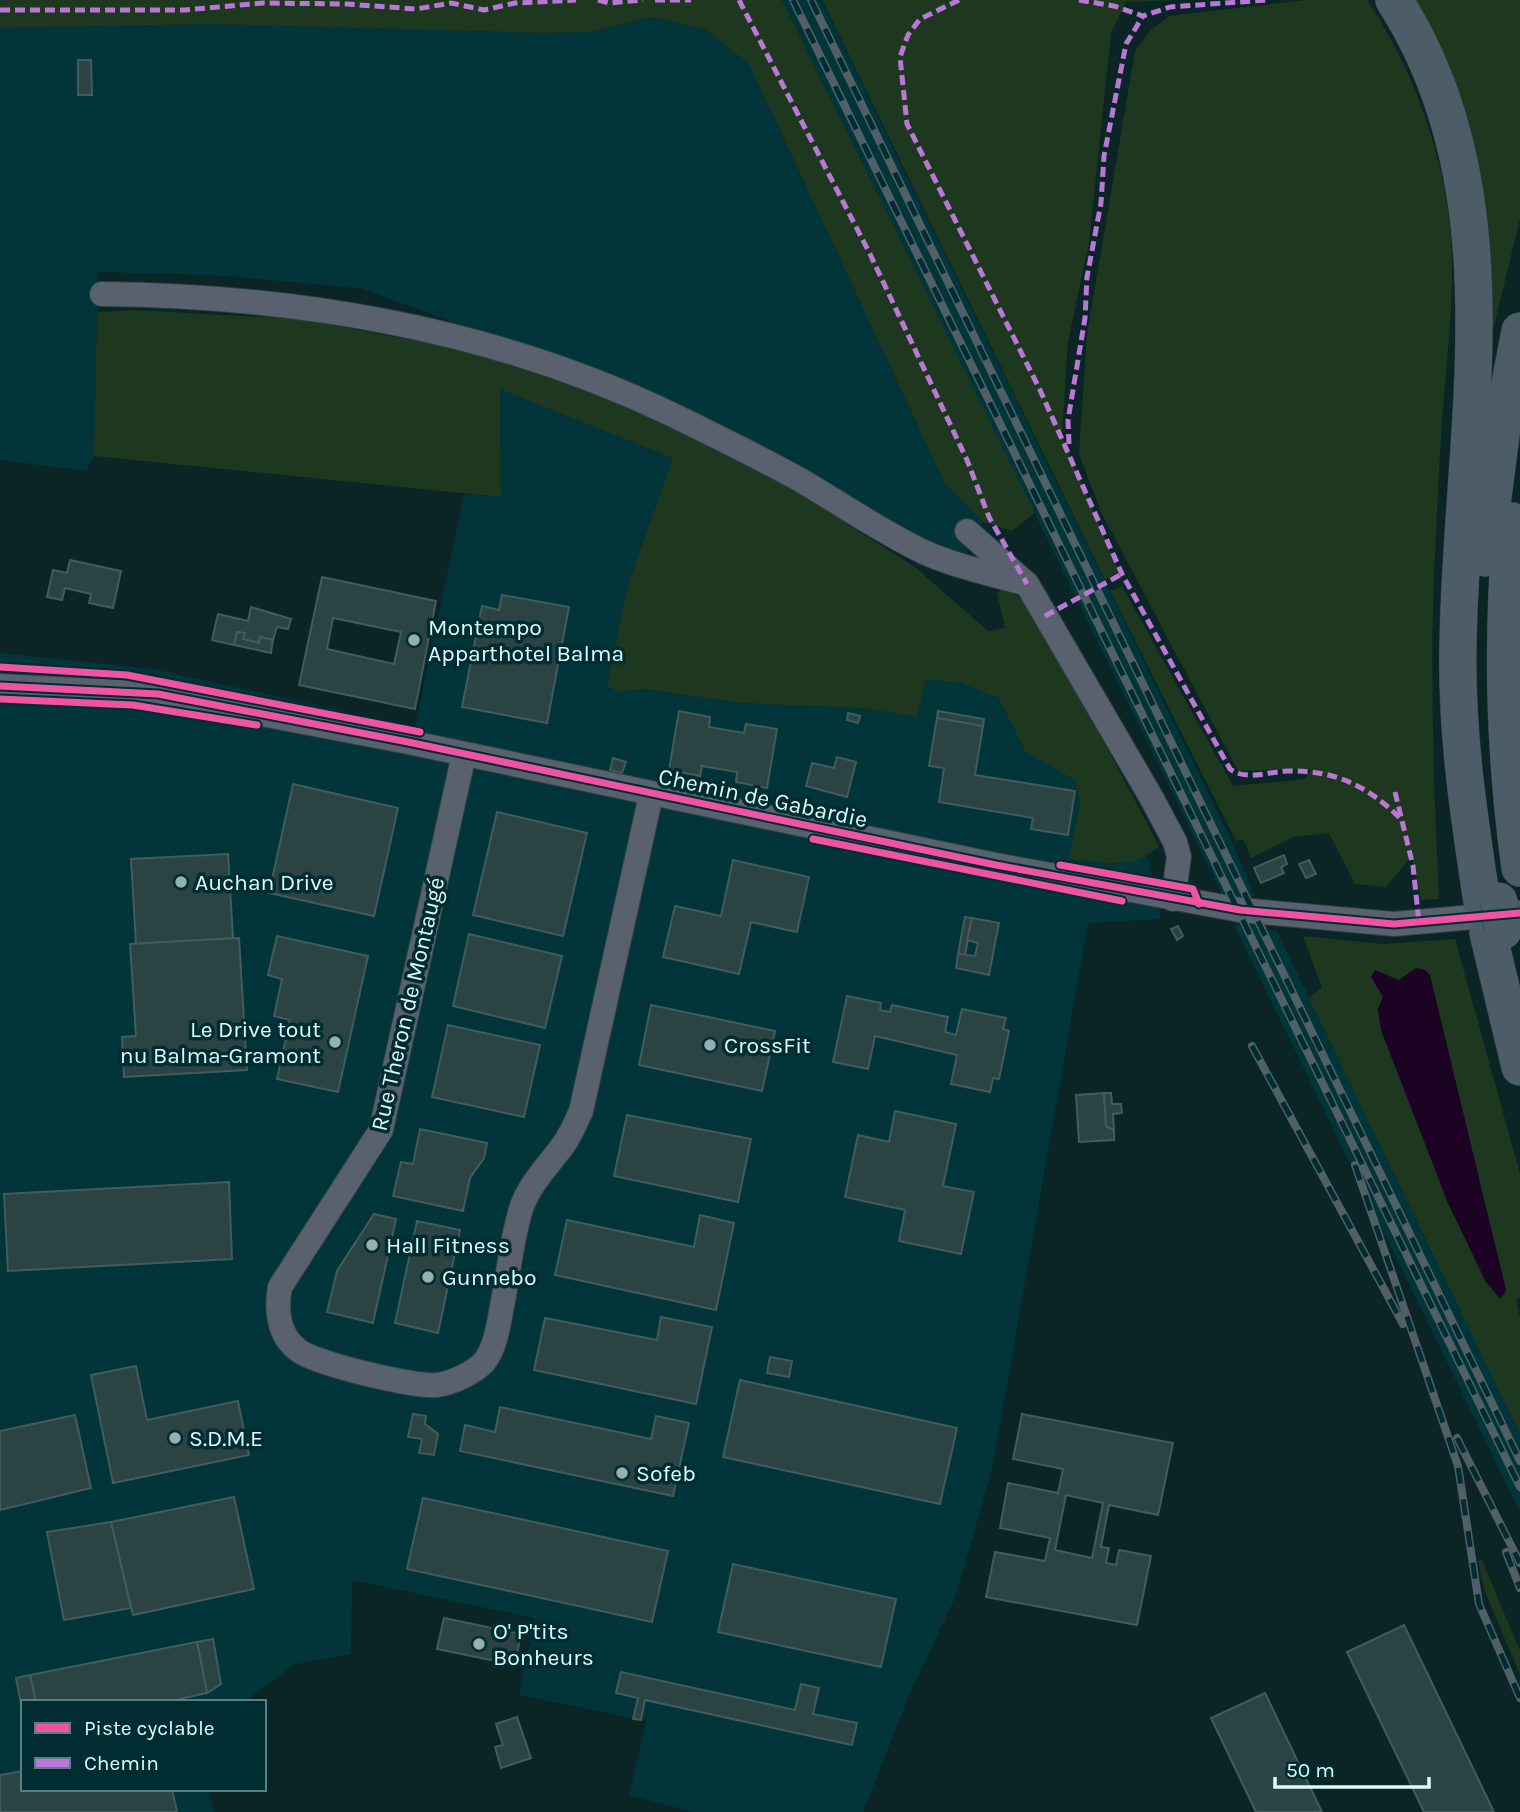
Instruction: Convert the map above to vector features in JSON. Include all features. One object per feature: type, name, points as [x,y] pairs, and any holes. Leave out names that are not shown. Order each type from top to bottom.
[{"type":"highway","points":[[1398,7],[1448,120],[1465,189],[1472,238],[1474,357],[1458,649],[1461,746],[1520,1003]]},
{"type":"highway","points":[[1520,331],[1488,519],[1478,699],[1486,815],[1520,1067]]},
{"type":"highway","points":[[1520,458],[1507,573],[1503,642],[1504,717],[1520,868]]},
{"type":"street","points":[[102,294],[186,295],[328,311],[464,337],[520,354],[595,380],[676,416],[799,480],[926,553],[1027,584]]},
{"type":"street","points":[[967,531],[1027,584],[1175,842],[1179,857],[1173,898]]},
{"type":"street","name":"Chemin de Gabardie","points":[[0,686],[158,694],[464,754],[651,795],[1240,910],[1369,924],[1498,916]]},
{"type":"street","name":"Rue Theron de Montaugé","points":[[464,754],[382,1130],[280,1287],[276,1307],[284,1333],[296,1349],[312,1359],[375,1374],[435,1385],[467,1374],[484,1361],[490,1350],[495,1339],[522,1207],[535,1181],[565,1143],[581,1111],[651,795]]},
{"type":"shaded area","points":[[782,0],[821,0],[1232,842],[1255,896],[1251,896],[1268,929],[1277,931],[1520,1434],[1520,1512],[1234,925],[1242,925],[1228,895],[1222,894]]},
{"type":"shaded area","points":[[652,17],[706,30],[749,64],[945,484],[983,522],[977,540],[966,553],[953,558],[595,374],[360,288],[213,275],[98,272],[94,456],[86,471],[0,460],[0,28],[211,24],[543,33],[591,32]]},
{"type":"shaded area","points":[[500,388],[673,458],[628,584],[618,692],[642,689],[741,703],[861,708],[916,717],[938,629],[1047,735],[1148,858],[1161,919],[1088,923],[992,1470],[955,1598],[910,1693],[863,1812],[692,1812],[629,1795],[646,1721],[519,1695],[534,1618],[352,1580],[351,1654],[293,1665],[247,1700],[21,1700],[21,1791],[209,1791],[214,1812],[0,1812],[0,653],[153,669],[415,727],[464,494],[501,497]]},
{"type":"shaded area","points":[[1416,968],[1425,970],[1430,975],[1506,1290],[1500,1299],[1486,1282],[1448,1203],[1381,1030],[1378,1009],[1383,997],[1371,977],[1375,970],[1399,980]]},
{"type":"green space","points":[[0,0],[782,0],[1035,513],[1012,531],[983,522],[945,484],[749,64],[706,30],[652,17],[591,32],[543,33],[211,24],[0,28]]},
{"type":"green space","points":[[822,0],[1182,0],[1126,2],[1111,33],[1089,243],[1068,342],[1062,436],[1119,572],[1105,580]]},
{"type":"green space","points":[[1306,0],[1367,0],[1396,48],[1419,101],[1437,156],[1448,211],[1452,256],[1451,304],[1441,441],[1432,657],[1439,899],[1421,900],[1412,856],[1386,887],[1355,884],[1329,833],[1293,837],[1251,858],[1243,839],[1236,841],[1110,591],[1122,586],[1233,786],[1306,779],[1311,769],[1238,771],[1102,514],[1079,454],[1087,334],[1135,51],[1150,31],[1169,16]]},
{"type":"green space","points":[[1408,0],[1520,0],[1520,219],[1489,346]]},
{"type":"green space","points":[[135,310],[299,319],[460,349],[619,400],[771,475],[916,568],[988,631],[1005,628],[997,593],[1003,588],[1024,600],[1058,655],[1159,846],[1149,854],[1128,862],[1105,863],[1069,859],[1080,803],[1075,780],[1026,752],[999,698],[961,683],[926,679],[917,717],[861,708],[741,703],[643,689],[618,692],[607,686],[628,584],[673,458],[500,389],[501,497],[94,456],[97,312]]},
{"type":"green space","points":[[1303,936],[1383,944],[1455,939],[1520,1174],[1520,1297],[1516,1300],[1520,1317],[1520,1434],[1309,998],[1322,988]],"holes":[[[1416,968],[1429,975],[1506,1290],[1504,1296],[1486,1282],[1448,1203],[1381,1030],[1378,1009],[1391,979],[1399,980]]]},
{"type":"green space","points":[[1482,1560],[1520,1651],[1520,1675],[1484,1589],[1478,1561]]},
{"type":"building","points":[[78,60],[91,60],[92,95],[78,95]]},
{"type":"building","points":[[70,560],[121,571],[113,608],[89,603],[91,594],[65,588],[62,600],[47,597],[53,570],[67,573]]},
{"type":"building","name":"Montempo Apparthotel Balma","points":[[322,577],[436,601],[415,709],[299,685]],"holes":[[[333,618],[401,632],[394,664],[327,649]]]},
{"type":"building","points":[[502,595],[569,607],[547,723],[462,707],[482,606],[499,610]]},
{"type":"building","points":[[251,607],[291,619],[288,629],[277,627],[273,640],[260,637],[259,643],[243,639],[245,633],[237,632],[234,645],[212,640],[218,614],[248,621]]},
{"type":"building","points":[[237,632],[245,633],[243,639],[259,643],[260,637],[273,640],[271,653],[234,645]]},
{"type":"building","points":[[679,711],[710,717],[709,727],[744,733],[746,724],[777,729],[767,788],[736,782],[737,772],[702,766],[700,776],[669,770]]},
{"type":"building","points":[[938,711],[984,719],[983,726],[937,718]]},
{"type":"building","points":[[848,713],[860,716],[858,723],[847,720]]},
{"type":"building","points":[[937,718],[983,726],[975,775],[1075,791],[1068,835],[1031,829],[1033,818],[939,802],[944,768],[929,766]]},
{"type":"building","points":[[837,757],[856,762],[847,797],[806,786],[812,763],[834,768]]},
{"type":"building","points":[[613,758],[626,762],[622,773],[610,770]]},
{"type":"building","points":[[293,784],[398,808],[374,916],[269,893]]},
{"type":"building","points":[[497,812],[587,833],[563,936],[473,915]]},
{"type":"building","name":"Auchan Drive","points":[[228,854],[233,938],[136,944],[131,859]]},
{"type":"building","points":[[1284,855],[1287,864],[1281,867],[1284,873],[1261,883],[1254,868]]},
{"type":"building","points":[[733,860],[809,877],[797,932],[751,922],[739,974],[663,957],[675,906],[721,916]]},
{"type":"building","points":[[1309,860],[1316,874],[1306,878],[1299,864]]},
{"type":"building","points":[[965,917],[972,918],[965,955],[958,954]]},
{"type":"building","points":[[972,918],[999,923],[989,975],[956,968],[958,954],[975,956],[978,943],[967,940]]},
{"type":"building","points":[[1178,926],[1183,936],[1177,940],[1171,929]]},
{"type":"building","points":[[469,934],[562,956],[545,1028],[453,1006]]},
{"type":"building","points":[[277,936],[368,956],[338,1092],[277,1079],[290,1020],[274,1016],[282,979],[268,975]]},
{"type":"building","points":[[239,938],[247,1070],[124,1077],[122,1037],[136,1036],[130,944]]},
{"type":"building","points":[[847,996],[881,1003],[880,1010],[890,1012],[892,1005],[948,1017],[945,1032],[956,1035],[962,1009],[1006,1018],[1003,1029],[1009,1031],[999,1079],[993,1078],[990,1092],[951,1084],[957,1055],[875,1036],[868,1069],[833,1062]]},
{"type":"building","points":[[651,1005],[775,1031],[762,1091],[639,1065]]},
{"type":"building","points":[[448,1025],[540,1045],[524,1117],[432,1097]]},
{"type":"building","points":[[1104,1093],[1106,1126],[1114,1130],[1114,1140],[1079,1142],[1076,1095]]},
{"type":"building","points":[[1104,1093],[1111,1093],[1112,1104],[1121,1104],[1122,1113],[1113,1114],[1114,1130],[1106,1126]]},
{"type":"building","points":[[895,1111],[956,1124],[943,1186],[974,1192],[961,1254],[899,1241],[905,1210],[845,1197],[858,1135],[889,1142]]},
{"type":"building","points":[[627,1115],[751,1139],[738,1202],[614,1176]]},
{"type":"building","points":[[420,1129],[487,1143],[484,1158],[470,1178],[463,1211],[393,1196],[401,1162],[413,1164]]},
{"type":"building","points":[[229,1182],[232,1259],[8,1271],[4,1194]]},
{"type":"building","name":"Hall Fitness","points":[[374,1214],[396,1219],[373,1323],[327,1312],[337,1271]]},
{"type":"building","points":[[700,1215],[734,1223],[716,1310],[555,1275],[567,1220],[694,1247]]},
{"type":"building","name":"Gunnebo","points":[[417,1221],[460,1230],[438,1333],[395,1323]]},
{"type":"building","points":[[661,1317],[712,1327],[696,1404],[534,1370],[545,1318],[657,1340]]},
{"type":"building","points":[[770,1357],[792,1361],[789,1377],[767,1373]]},
{"type":"building","name":"S.D.M.E","points":[[136,1366],[147,1420],[238,1401],[249,1455],[113,1483],[91,1375]]},
{"type":"building","points":[[740,1380],[957,1428],[940,1504],[723,1457]]},
{"type":"building","name":"Sofeb","points":[[500,1407],[651,1439],[656,1416],[689,1423],[673,1496],[460,1451],[465,1425],[495,1432]]},
{"type":"building","points":[[413,1414],[426,1416],[425,1424],[438,1434],[434,1455],[419,1453],[422,1439],[408,1437]]},
{"type":"building","points":[[1022,1414],[1173,1443],[1158,1515],[1109,1505],[1101,1547],[1109,1548],[1106,1563],[1116,1565],[1119,1550],[1151,1556],[1137,1625],[986,1597],[995,1552],[1045,1561],[1050,1538],[1000,1528],[1008,1483],[1058,1493],[1063,1469],[1013,1459]],"holes":[[[1066,1495],[1103,1503],[1092,1558],[1055,1550]]]},
{"type":"building","points":[[75,1415],[91,1488],[0,1510],[0,1431]]},
{"type":"building","points":[[234,1497],[254,1589],[133,1615],[111,1522]]},
{"type":"building","points":[[423,1498],[668,1551],[652,1622],[407,1569]]},
{"type":"building","points":[[111,1522],[131,1608],[64,1620],[47,1532]]},
{"type":"building","points":[[733,1564],[896,1599],[881,1667],[718,1632]]},
{"type":"building","points":[[444,1618],[521,1634],[515,1665],[437,1649]]},
{"type":"building","points":[[1404,1625],[1494,1812],[1424,1812],[1347,1652]]},
{"type":"building","points":[[213,1639],[221,1684],[207,1693],[197,1642]]},
{"type":"building","points":[[197,1642],[207,1693],[175,1700],[36,1700],[30,1675]]},
{"type":"building","points":[[621,1672],[795,1710],[801,1684],[819,1688],[813,1714],[857,1723],[852,1745],[645,1700],[641,1720],[633,1719],[638,1698],[616,1693]]},
{"type":"building","points":[[30,1675],[36,1700],[21,1700],[21,1704],[16,1678]]},
{"type":"building","points":[[1265,1693],[1322,1812],[1256,1812],[1211,1718]]},
{"type":"building","points":[[517,1717],[531,1758],[501,1768],[495,1747],[503,1745],[496,1724]]},
{"type":"building","points":[[21,1771],[21,1791],[172,1791],[177,1812],[0,1812],[0,1775]]},
{"type":"railway","points":[[793,0],[1520,1487]]},
{"type":"railway","points":[[811,0],[1520,1461]]},
{"type":"railway","points":[[1252,1046],[1403,1324]]},
{"type":"railway","points":[[1355,1165],[1458,1466],[1479,1604],[1520,1698]]},
{"type":"railway","points":[[1457,1438],[1520,1563]]},
{"type":"railway","points":[[1506,1552],[1520,1588]]},
{"type":"marked path","points":[[0,10],[185,10],[263,3],[347,4],[416,9],[451,3],[484,10],[515,3],[576,0]]},
{"type":"marked path","points":[[598,0],[609,3],[643,0]]},
{"type":"marked path","points":[[655,0],[691,0]]},
{"type":"marked path","points":[[739,0],[870,254],[967,460],[989,517],[1027,584]]},
{"type":"marked path","points":[[959,0],[920,19],[908,35],[900,57],[907,124],[1040,390],[1122,574],[1230,769],[1243,775],[1305,771],[1336,777],[1364,789],[1402,820]]},
{"type":"marked path","points":[[1079,0],[1114,6],[1143,16],[1170,7],[1267,0]]},
{"type":"marked path","points":[[1069,444],[1068,420],[1085,318],[1087,277],[1101,203],[1104,156],[1126,44],[1143,16]]},
{"type":"marked path","points":[[1045,616],[1122,574]]},
{"type":"marked path","points":[[1395,792],[1413,866],[1419,923]]},
{"type":"cycle path","points":[[0,667],[127,675],[420,732]]},
{"type":"cycle path","points":[[0,686],[158,694],[408,742],[996,865],[1240,910],[1394,924],[1520,913]]},
{"type":"cycle path","points":[[0,699],[133,705],[257,725]]},
{"type":"cycle path","points":[[813,839],[1122,901]]},
{"type":"cycle path","points":[[1060,865],[1193,889],[1199,904]]},
{"type":"place","name":"Montempo Apparthotel Balma","points":[[414,640]]},
{"type":"place","name":"Auchan Drive","points":[[181,882]]},
{"type":"place","name":"Le Drive tout nu Balma-Gramont","points":[[335,1042]]},
{"type":"place","name":"CrossFit","points":[[710,1045]]},
{"type":"place","name":"Hall Fitness","points":[[372,1245]]},
{"type":"place","name":"Gunnebo","points":[[428,1277]]},
{"type":"place","name":"S.D.M.E","points":[[175,1438]]},
{"type":"place","name":"Sofeb","points":[[622,1473]]},
{"type":"place","name":"O' P'tits Bonheurs","points":[[479,1644]]}]
